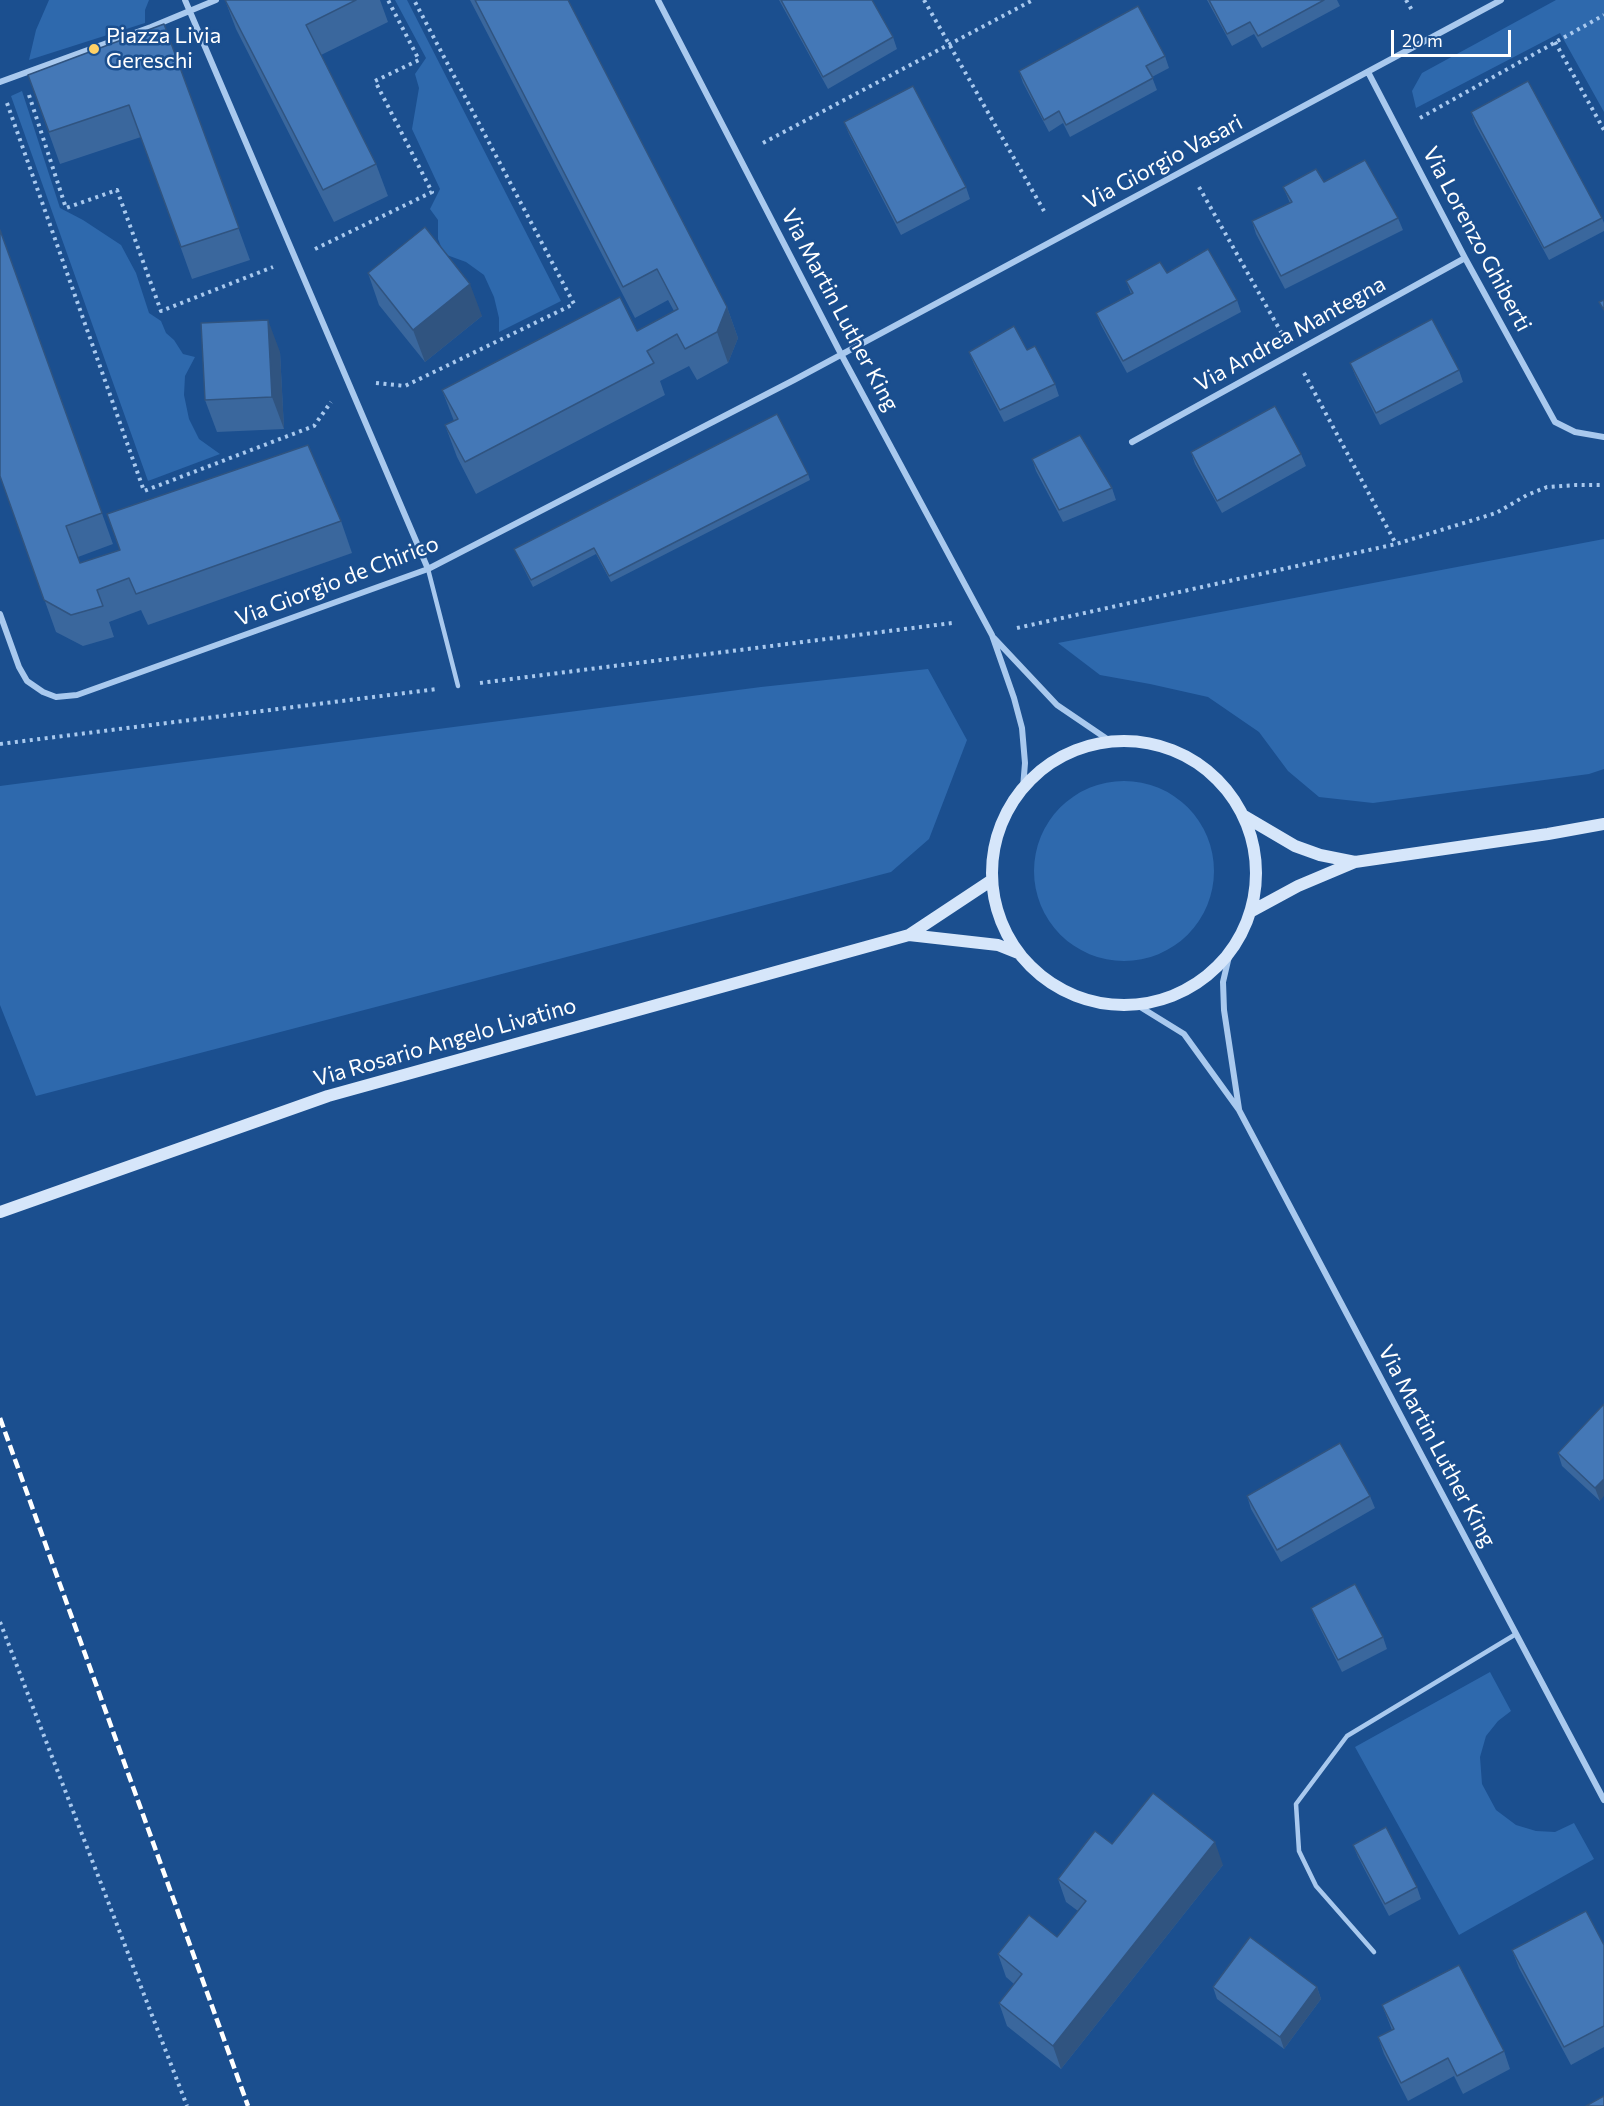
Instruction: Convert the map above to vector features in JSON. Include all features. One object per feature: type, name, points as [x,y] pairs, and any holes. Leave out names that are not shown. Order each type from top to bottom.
[{"type":"street","points":[[185,0],[428,569]]},
{"type":"street","points":[[0,81],[190,12],[216,0]]},
{"type":"street","name":"Via Martin Luther King","points":[[658,0],[841,354],[992,635]]},
{"type":"street","name":"Via Giorgio Vasari","points":[[841,354],[1501,0]]},
{"type":"street","name":"Via Lorenzo Ghiberti","points":[[1368,72],[1465,258],[1555,422],[1575,432],[1604,437]]},
{"type":"street","name":"Via Andrea Mantegna","points":[[1132,442],[1465,258]]},
{"type":"street","name":"Via Giorgio de Chirico","points":[[0,614],[19,667],[27,681],[43,692],[56,697],[77,695],[428,569],[841,354]]},
{"type":"street","points":[[992,635],[1057,705],[1110,741]]},
{"type":"street","points":[[992,635],[1022,728],[1025,763],[1023,788]]},
{"type":"street","points":[[1110,741],[1151,743],[1189,758],[1221,782],[1244,816],[1254,848],[1256,880],[1250,912],[1242,933],[1230,952],[1212,972],[1189,988],[1164,999],[1137,1005],[1103,1004],[1071,994],[1042,977],[1018,953],[1000,919],[992,880],[994,847],[1001,826],[1005,815],[1023,788],[1048,765],[1078,749],[1110,741]]},
{"type":"street","points":[[1244,816],[1295,846],[1320,855],[1355,862]]},
{"type":"street","points":[[1250,912],[1298,886],[1355,862],[1604,824]]},
{"type":"street","name":"Via Rosario Angelo Livatino","points":[[0,1212],[328,1096],[909,935],[992,880]]},
{"type":"street","name":"Via Rosario Angelo Livatino","points":[[909,935],[998,945],[1018,953]]},
{"type":"street","points":[[1230,952],[1223,982],[1224,1010],[1239,1110]]},
{"type":"street","points":[[1137,1005],[1184,1034],[1239,1110]]},
{"type":"street","name":"Via Martin Luther King","points":[[1239,1110],[1604,1800]]},
{"type":"lane","points":[[428,569],[458,686]]},
{"type":"lane","points":[[1374,1952],[1316,1886],[1299,1851],[1296,1804],[1347,1736],[1516,1634]]},
{"type":"path","points":[[21,74],[66,208],[117,190],[161,311],[296,258],[432,192],[375,81],[419,60],[388,0]]},
{"type":"path","points":[[4,98],[144,491],[314,426],[347,380],[405,386],[574,304],[414,0]]},
{"type":"path","points":[[924,0],[1044,212]]},
{"type":"path","points":[[763,143],[1033,0]]},
{"type":"path","points":[[1406,0],[1413,12]]},
{"type":"path","points":[[1398,130],[1604,15]]},
{"type":"path","points":[[1555,42],[1604,130]]},
{"type":"path","points":[[1016,628],[1396,544],[1496,513],[1527,495],[1547,487],[1604,485]]},
{"type":"path","points":[[0,1622],[187,2106]]},
{"type":"shaded area","points":[[49,0],[149,0],[145,10],[145,23],[29,60],[36,30]]},
{"type":"shaded area","points":[[395,0],[407,0],[561,301],[499,332],[499,318],[494,297],[484,275],[466,262],[444,254],[438,239],[438,220],[430,209],[440,189],[412,129],[419,88],[415,74],[426,58]]},
{"type":"shaded area","points":[[1556,0],[1604,0],[1604,112],[1560,33],[1416,108],[1412,91],[1422,73]]},
{"type":"shaded area","points":[[22,91],[60,208],[121,245],[136,273],[149,313],[161,321],[166,333],[174,340],[183,354],[195,357],[185,376],[184,395],[189,419],[199,439],[220,454],[148,481],[11,96]]},
{"type":"shaded area","points":[[1604,539],[1604,769],[1589,774],[1373,803],[1319,797],[1288,771],[1259,732],[1208,697],[1100,675],[1058,643]]},
{"type":"shaded area","points":[[928,669],[967,740],[929,839],[891,872],[36,1096],[0,1005],[0,786],[761,687]]},
{"type":"shaded area","points":[[1124,781],[1158,788],[1174,796],[1188,807],[1199,821],[1207,837],[1214,871],[1207,905],[1199,921],[1188,935],[1174,946],[1158,954],[1124,961],[1090,954],[1074,946],[1060,935],[1049,921],[1041,905],[1034,871],[1041,837],[1049,821],[1060,807],[1074,796],[1090,788]]},
{"type":"shaded area","points":[[1490,1672],[1511,1711],[1498,1721],[1486,1736],[1480,1757],[1482,1784],[1496,1810],[1516,1825],[1536,1831],[1555,1832],[1574,1823],[1594,1859],[1459,1935],[1355,1747]]},
{"type":"building","points":[[225,0],[356,0],[306,25],[376,164],[323,190]]},
{"type":"building","points":[[475,0],[568,0],[727,307],[717,332],[685,349],[677,334],[647,351],[654,363],[465,462],[445,425],[458,419],[442,390],[620,297],[637,331],[678,309],[657,269],[623,287]]},
{"type":"building","points":[[781,0],[872,0],[893,37],[823,77]]},
{"type":"building","points":[[1209,0],[1324,0],[1258,36],[1250,22],[1227,34]]},
{"type":"building","points":[[1138,6],[1165,56],[1146,66],[1153,78],[1066,125],[1059,111],[1044,120],[1019,71]]},
{"type":"building","points":[[164,24],[239,228],[181,247],[129,105],[49,132],[28,75]]},
{"type":"building","points":[[1528,81],[1602,218],[1544,248],[1471,112]]},
{"type":"building","points":[[913,86],[966,187],[897,223],[844,122]]},
{"type":"building","points":[[1365,160],[1398,218],[1281,276],[1252,221],[1292,202],[1283,187],[1316,169],[1324,182]]},
{"type":"building","points":[[425,227],[470,284],[413,330],[368,273]]},
{"type":"building","points":[[0,230],[102,513],[66,526],[80,563],[120,550],[107,514],[308,445],[341,521],[136,594],[129,578],[97,590],[103,606],[71,615],[44,600],[0,476]]},
{"type":"building","points":[[1208,249],[1237,300],[1123,361],[1096,313],[1133,293],[1126,281],[1160,262],[1167,273]]},
{"type":"building","points":[[1604,300],[1604,310],[1599,302]]},
{"type":"building","points":[[1432,319],[1459,370],[1376,413],[1350,363]]},
{"type":"building","points":[[268,320],[272,397],[205,400],[201,323]]},
{"type":"building","points":[[1014,326],[1027,350],[1035,346],[1055,384],[1000,410],[969,352]]},
{"type":"building","points":[[1275,406],[1301,454],[1217,501],[1191,452]]},
{"type":"building","points":[[777,414],[808,474],[609,576],[594,548],[531,580],[514,549]]},
{"type":"building","points":[[1080,435],[1112,488],[1059,510],[1032,459]]},
{"type":"building","points":[[1604,1404],[1604,1479],[1595,1488],[1558,1453]]},
{"type":"building","points":[[1340,1443],[1370,1496],[1277,1550],[1247,1496]]},
{"type":"building","points":[[1355,1584],[1383,1637],[1338,1660],[1311,1608]]},
{"type":"building","points":[[1153,1793],[1215,1842],[1053,2046],[999,2003],[1022,1974],[998,1954],[1029,1915],[1057,1937],[1086,1901],[1058,1879],[1095,1831],[1112,1844]]},
{"type":"building","points":[[1386,1827],[1417,1887],[1385,1904],[1353,1845]]},
{"type":"building","points":[[1586,1911],[1604,1945],[1604,2026],[1564,2047],[1512,1950]]},
{"type":"building","points":[[1250,1937],[1317,1987],[1280,2037],[1213,1987]]},
{"type":"building","points":[[1459,1965],[1504,2051],[1457,2076],[1448,2058],[1401,2083],[1378,2037],[1394,2029],[1382,2005]]},
{"type":"building","points":[[1604,2096],[1604,2106],[1586,2106]]},
{"type":"railway","points":[[0,1418],[248,2106]]},
{"type":"place","name":"Piazza Livia Gereschi","points":[[94,49]]}]
